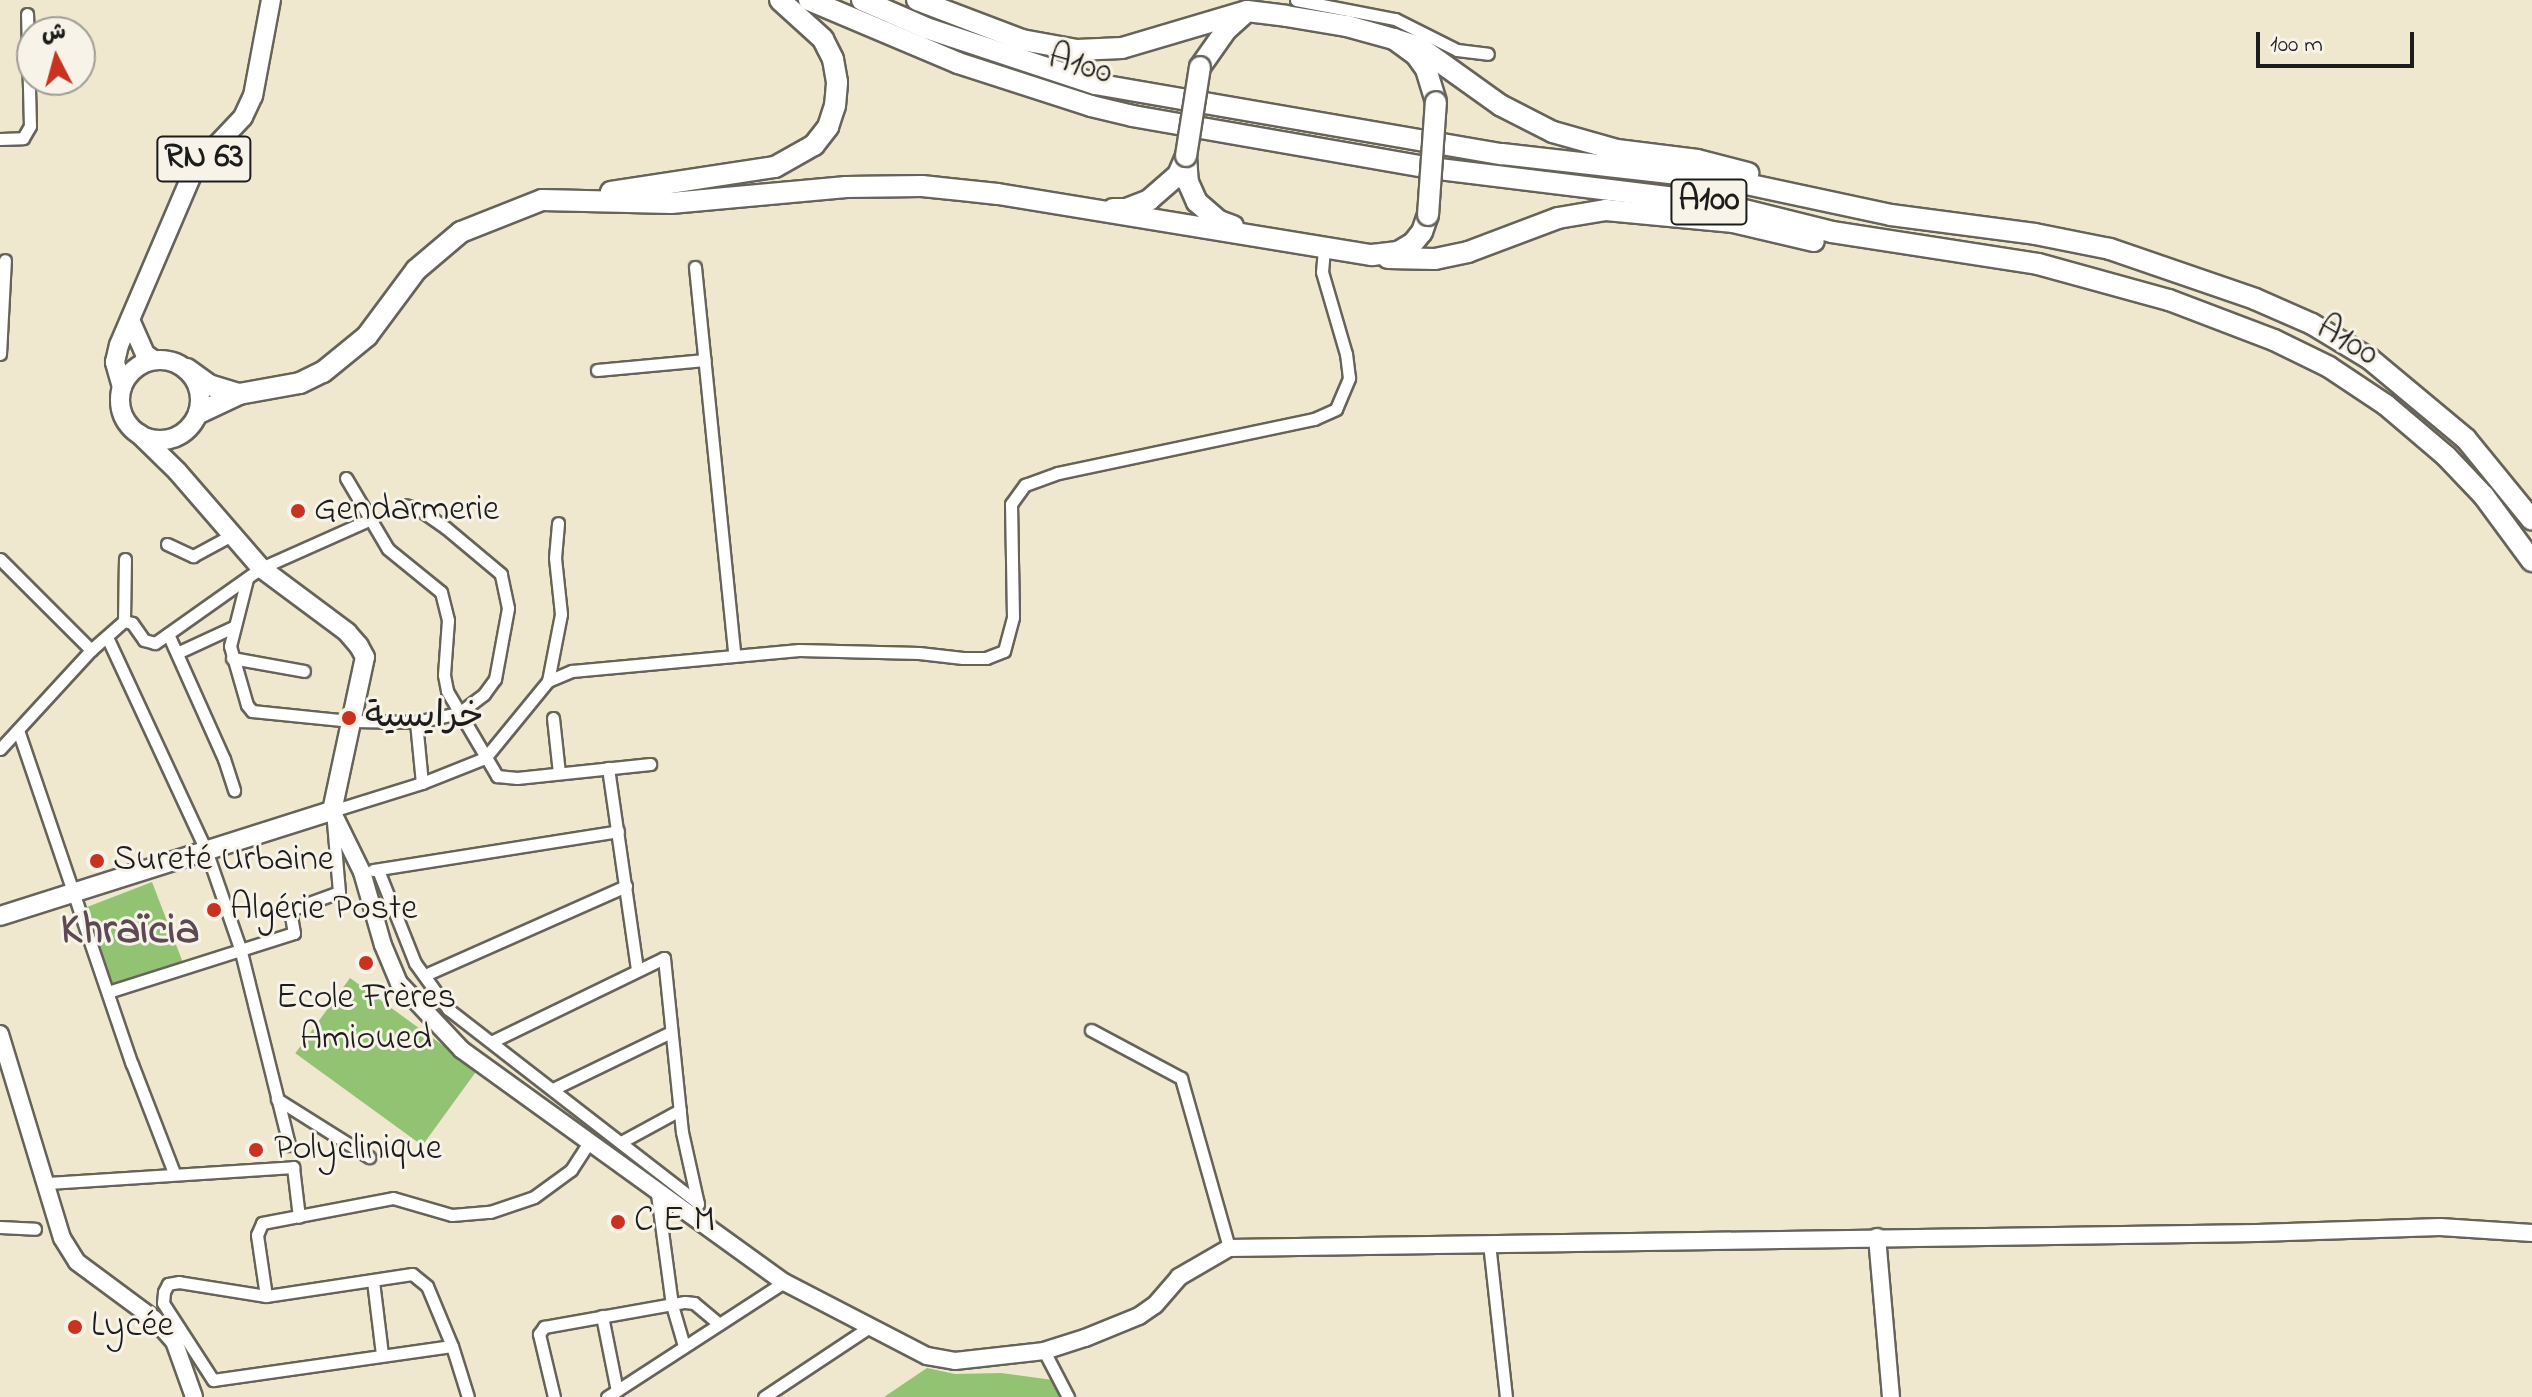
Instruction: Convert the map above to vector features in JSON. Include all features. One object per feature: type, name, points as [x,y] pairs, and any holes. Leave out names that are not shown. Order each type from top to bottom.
[{"type":"highway","points":[[194,420],[239,394],[300,383],[323,372],[367,336],[416,270],[461,232],[542,200],[763,169],[792,160],[814,145],[828,127],[835,106],[837,82],[833,59],[823,39],[780,0]]},
{"type":"highway","name":"A100","points":[[809,0],[958,63],[1091,106],[1133,116],[1431,168],[1716,203],[1832,232],[1921,249],[2038,264],[2182,305],[2274,340],[2329,367],[2386,405],[2446,456],[2484,496],[2532,561]]},
{"type":"highway","name":"A100","points":[[862,0],[926,28],[1095,84],[1502,154],[1723,179],[1846,207],[1966,227],[2035,234],[2110,249],[2188,274],[2312,324],[2370,359],[2425,401],[2466,439],[2532,520]]},
{"type":"highway","points":[[917,0],[1022,40],[1077,50],[1122,48],[1246,6],[1347,26],[1419,47],[1500,105],[1553,132],[1617,150],[1730,166],[1846,207]]},
{"type":"highway","points":[[1246,6],[1200,67],[1186,156],[1188,182],[1197,202],[1219,221],[1266,236]]},
{"type":"highway","points":[[1372,255],[1398,252],[1413,243],[1422,232],[1428,215],[1436,102],[1426,69],[1416,55],[1394,39]]},
{"type":"highway","points":[[1057,205],[1126,209],[1149,200],[1178,175],[1186,156]]},
{"type":"highway","points":[[542,200],[671,203],[846,187],[922,186],[967,190],[1266,236],[1400,260],[1435,259],[1468,252],[1558,218],[1606,210],[1733,222],[1855,247],[1921,249]]},
{"type":"highway","points":[[187,369],[209,385],[239,394]]},
{"type":"main road","name":"RN 63","points":[[130,320],[195,168],[243,117],[253,96],[271,0]]},
{"type":"main road","points":[[130,320],[145,354],[154,360]]},
{"type":"main road","points":[[130,320],[115,362],[122,387],[122,413],[177,471],[230,536],[254,574],[347,632],[365,657],[332,811],[370,871],[383,945],[399,983],[462,1050],[657,1194],[784,1282],[927,1356],[955,1361],[1044,1351],[1139,1316],[1155,1305],[1179,1277],[1229,1248],[2257,1233],[2440,1227],[2532,1233]]},
{"type":"main road","points":[[122,387],[134,369],[154,360],[166,360],[187,369],[199,389],[194,420],[179,444],[177,471]]},
{"type":"main road","points":[[138,433],[148,438],[171,439],[194,420]]},
{"type":"main road","points":[[0,916],[332,811]]},
{"type":"main road","points":[[0,1034],[48,1183],[62,1238],[77,1262],[174,1341],[194,1391]]},
{"type":"main road","points":[[1877,1237],[1891,1397]]},
{"type":"street","points":[[1296,0],[1395,19],[1457,50],[1488,54]]},
{"type":"street","points":[[0,139],[23,138],[30,126],[27,14]]},
{"type":"street","points":[[548,681],[594,667],[734,654],[863,650],[974,658],[1004,651],[1013,617],[1011,504],[1025,485],[1058,473],[1314,419],[1336,409],[1349,378],[1346,354],[1322,272],[1324,247]]},
{"type":"street","points":[[0,354],[5,260]]},
{"type":"street","points":[[695,267],[734,654]]},
{"type":"street","points":[[597,370],[705,360]]},
{"type":"street","points":[[346,478],[388,549],[441,592],[448,620],[444,675],[447,691],[497,776],[505,778],[650,764]]},
{"type":"street","points":[[254,574],[233,627],[230,646],[247,705],[252,711],[351,721],[416,722],[459,713],[484,694],[495,679],[508,608],[501,574],[446,528],[420,510],[405,505]]},
{"type":"street","points":[[124,621],[132,623],[149,643],[168,634],[254,574],[369,520]]},
{"type":"street","points":[[108,992],[294,933],[290,910],[339,892],[332,811],[422,783],[485,758],[548,681],[561,614],[555,558],[558,523]]},
{"type":"street","points":[[167,544],[193,556],[230,536]]},
{"type":"street","points":[[0,559],[91,650]]},
{"type":"street","points":[[0,749],[91,650],[124,621],[125,559]]},
{"type":"street","points":[[177,653],[233,627]]},
{"type":"street","points":[[168,634],[224,759],[234,790]]},
{"type":"street","points":[[107,637],[206,850],[240,948],[289,1145]]},
{"type":"street","points":[[232,658],[304,671]]},
{"type":"street","points":[[553,718],[559,773]]},
{"type":"street","points":[[416,722],[422,783]]},
{"type":"street","points":[[18,730],[174,1173]]},
{"type":"street","points":[[608,768],[637,970]]},
{"type":"street","points":[[618,831],[370,871],[415,963],[448,1009],[698,1203]]},
{"type":"street","points":[[425,975],[626,886]]},
{"type":"street","points":[[493,1041],[664,958],[669,1033],[678,1073],[680,1110],[704,1226]]},
{"type":"street","points":[[1091,1030],[1181,1078],[1229,1248]]},
{"type":"street","points":[[553,1089],[669,1033]]},
{"type":"street","points":[[277,1099],[369,1157]]},
{"type":"street","points":[[621,1142],[680,1110]]},
{"type":"street","points":[[266,1296],[258,1227],[262,1223],[393,1198],[452,1215],[490,1212],[534,1197],[571,1170],[588,1144]]},
{"type":"street","points":[[48,1183],[293,1167],[299,1217]]},
{"type":"street","points":[[657,1194],[672,1305],[684,1346]]},
{"type":"street","points":[[0,1227],[35,1229]]},
{"type":"street","points":[[1489,1243],[1506,1397]]},
{"type":"street","points":[[213,1380],[163,1303],[168,1284],[195,1283],[266,1296],[403,1274],[427,1286],[452,1346],[468,1397]]},
{"type":"street","points":[[373,1281],[382,1354]]},
{"type":"street","points":[[602,1316],[612,1394],[717,1322],[784,1282]]},
{"type":"street","points":[[554,1397],[540,1329],[602,1316],[694,1303],[717,1322]]},
{"type":"street","points":[[764,1397],[868,1328]]},
{"type":"street","points":[[194,1391],[213,1380],[452,1346]]},
{"type":"street","points":[[1044,1351],[1068,1397]]},
{"type":"green space","points":[[152,882],[183,963],[115,989],[84,908]]},
{"type":"green space","points":[[350,978],[477,1070],[422,1146],[295,1053]]},
{"type":"green space","points":[[927,1368],[955,1374],[1001,1373],[1053,1380],[1062,1397],[884,1397]]},
{"type":"place","name":"Gendarmerie","points":[[298,511]]},
{"type":"place","name":"خرايسية","points":[[349,718]]},
{"type":"place","name":"Sureté Urbaine","points":[[97,861]]},
{"type":"place","name":"Algérie Poste","points":[[214,910]]},
{"type":"place","name":"Ecole Frères Amioued","points":[[366,963]]},
{"type":"place","name":"Polyclinique","points":[[256,1150]]},
{"type":"place","name":"C E M","points":[[618,1222]]},
{"type":"place","name":"Lycée","points":[[75,1327]]},
{"type":"district","name":"Khraïcia","points":[[130,931]]}]
